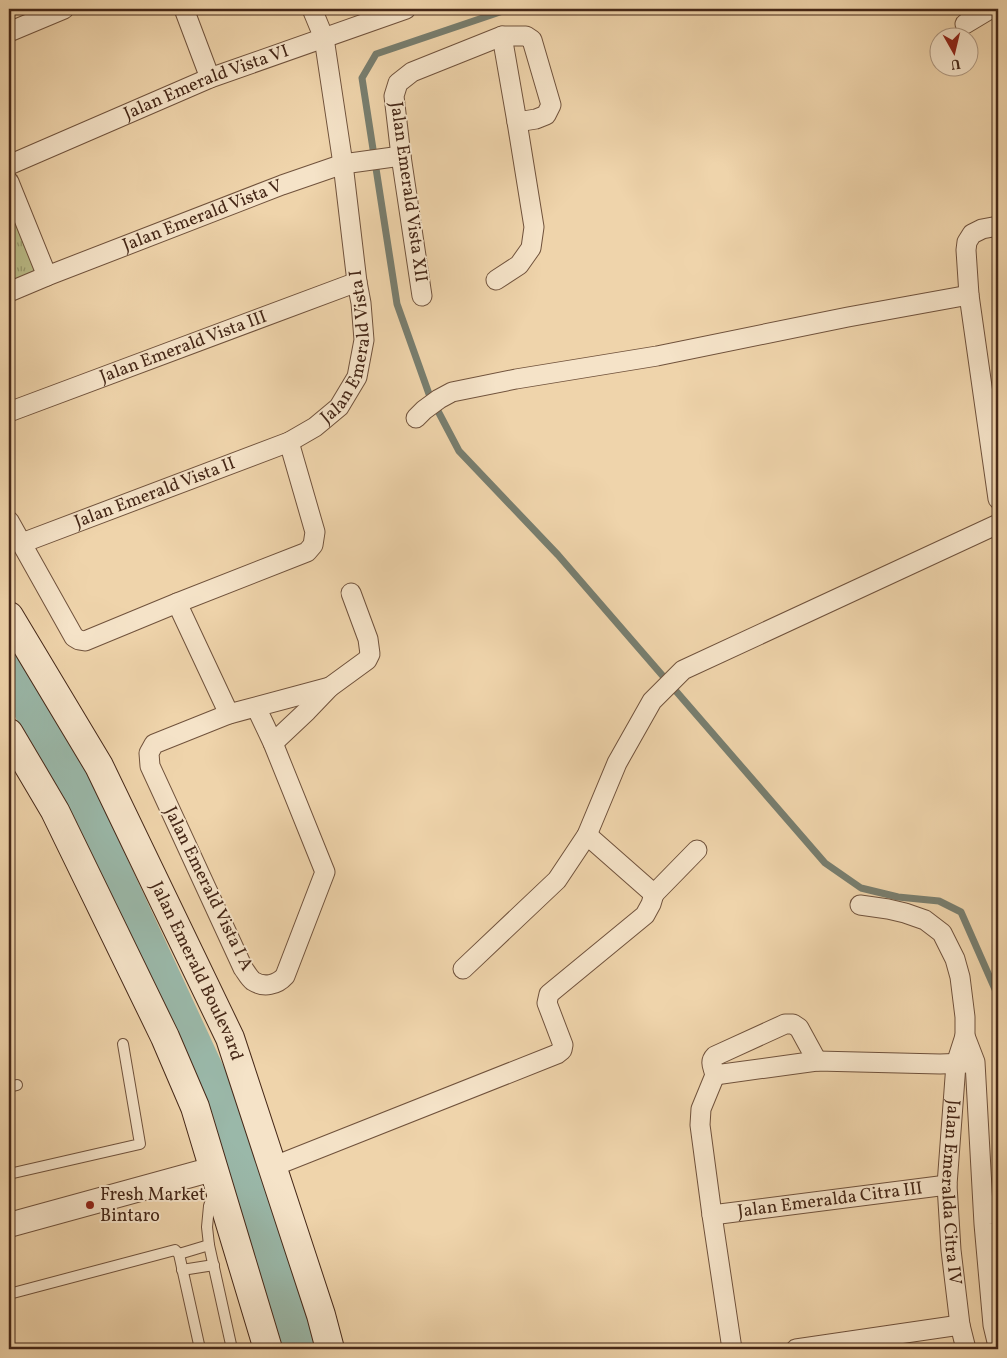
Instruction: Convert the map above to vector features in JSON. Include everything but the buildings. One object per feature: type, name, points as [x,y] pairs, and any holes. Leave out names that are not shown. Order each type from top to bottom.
[{"type":"main road","name":"Jalan Emerald Boulevard","points":[[9,616],[99,766],[230,1038],[330,1349]]},
{"type":"main road","points":[[9,733],[55,811],[165,1037],[195,1106],[268,1349]]},
{"type":"street","points":[[9,32],[64,9]]},
{"type":"street","points":[[184,9],[210,78]]},
{"type":"street","name":"Jalan Emerald Vista I","points":[[289,442],[315,427],[339,407],[357,377],[364,340],[357,282],[349,163],[324,38],[312,9]]},
{"type":"street","name":"Jalan Emerald Vista VI","points":[[9,165],[210,78],[406,9]]},
{"type":"street","points":[[965,24],[990,9]]},
{"type":"street","points":[[496,280],[519,265],[531,248],[534,227],[518,122],[502,36],[526,36],[532,40],[551,105],[546,115],[518,122]]},
{"type":"street","name":"Jalan Emerald Vista XII","points":[[422,296],[395,157],[394,96],[398,83],[412,72],[502,36]]},
{"type":"street","name":"Jalan Emerald Vista V","points":[[9,292],[282,185],[349,163],[395,157]]},
{"type":"street","points":[[9,182],[47,276]]},
{"type":"street","points":[[990,228],[972,234],[967,242],[969,295],[998,499]]},
{"type":"street","name":"Jalan Emerald Vista III","points":[[9,412],[357,282]]},
{"type":"street","points":[[420,414],[439,399],[452,392],[657,356],[848,317],[969,295]]},
{"type":"street","points":[[9,521],[74,637],[85,641],[307,552],[313,545],[315,532],[289,442]]},
{"type":"street","name":"Jalan Emerald Vista II","points":[[22,543],[289,442]]},
{"type":"street","points":[[463,969],[557,880],[588,835],[617,763],[652,701],[682,670],[998,524]]},
{"type":"street","name":"Jalan Emerald Vista I A","points":[[274,743],[330,688],[367,660],[370,654],[368,639],[351,593]]},
{"type":"street","points":[[177,603],[229,714]]},
{"type":"street","name":"Jalan Emerald Vista I A","points":[[256,707],[274,743],[325,872],[286,976],[278,983],[264,985],[252,980],[243,968],[150,766],[148,753],[154,744],[229,714],[256,707],[330,688]]},
{"type":"street","points":[[588,835],[654,894]]},
{"type":"street","points":[[272,1167],[558,1054],[562,1050],[563,1045],[547,1002],[549,994],[646,915],[654,894],[697,850]]},
{"type":"street","name":"Jalan Emeralda Citra IV","points":[[860,905],[873,906],[925,920],[942,933],[956,959],[960,977],[966,1036],[975,1062],[984,1224],[998,1346]]},
{"type":"street","name":"Jalan Emeralda Citra III","points":[[732,1349],[700,1118],[701,1109],[715,1074],[711,1062],[715,1056],[785,1024],[793,1024],[799,1028],[817,1061]]},
{"type":"street","name":"Jalan Emeralda Citra IV","points":[[966,1036],[956,1064],[947,1185],[951,1250],[960,1325],[966,1349]]},
{"type":"street","points":[[715,1074],[817,1061],[956,1064],[975,1062]]},
{"type":"street","points":[[9,1225],[215,1175]]},
{"type":"street","name":"Jalan Emeralda Citra III","points":[[712,1215],[947,1185]]},
{"type":"street","points":[[796,1349],[960,1325]]},
{"type":"lane","points":[[9,1174],[140,1144],[123,1044]]},
{"type":"lane","points":[[215,1175],[207,1227],[232,1349]]},
{"type":"lane","points":[[179,1254],[210,1245]]},
{"type":"lane","points":[[9,1294],[175,1250],[179,1254],[200,1349]]},
{"type":"lane","points":[[182,1270],[214,1265]]},
{"type":"green space","points":[[9,182],[47,276],[9,292]]},
{"type":"waterway","points":[[509,9],[376,54],[362,78],[397,304],[429,394],[459,451],[558,555],[825,863],[861,888],[898,897],[939,901],[961,912],[998,996]]},
{"type":"waterway","points":[[9,658],[18,673],[231,1132],[295,1349]]},
{"type":"place","name":"Fresh Market Bintaro","points":[[90,1205]]}]
